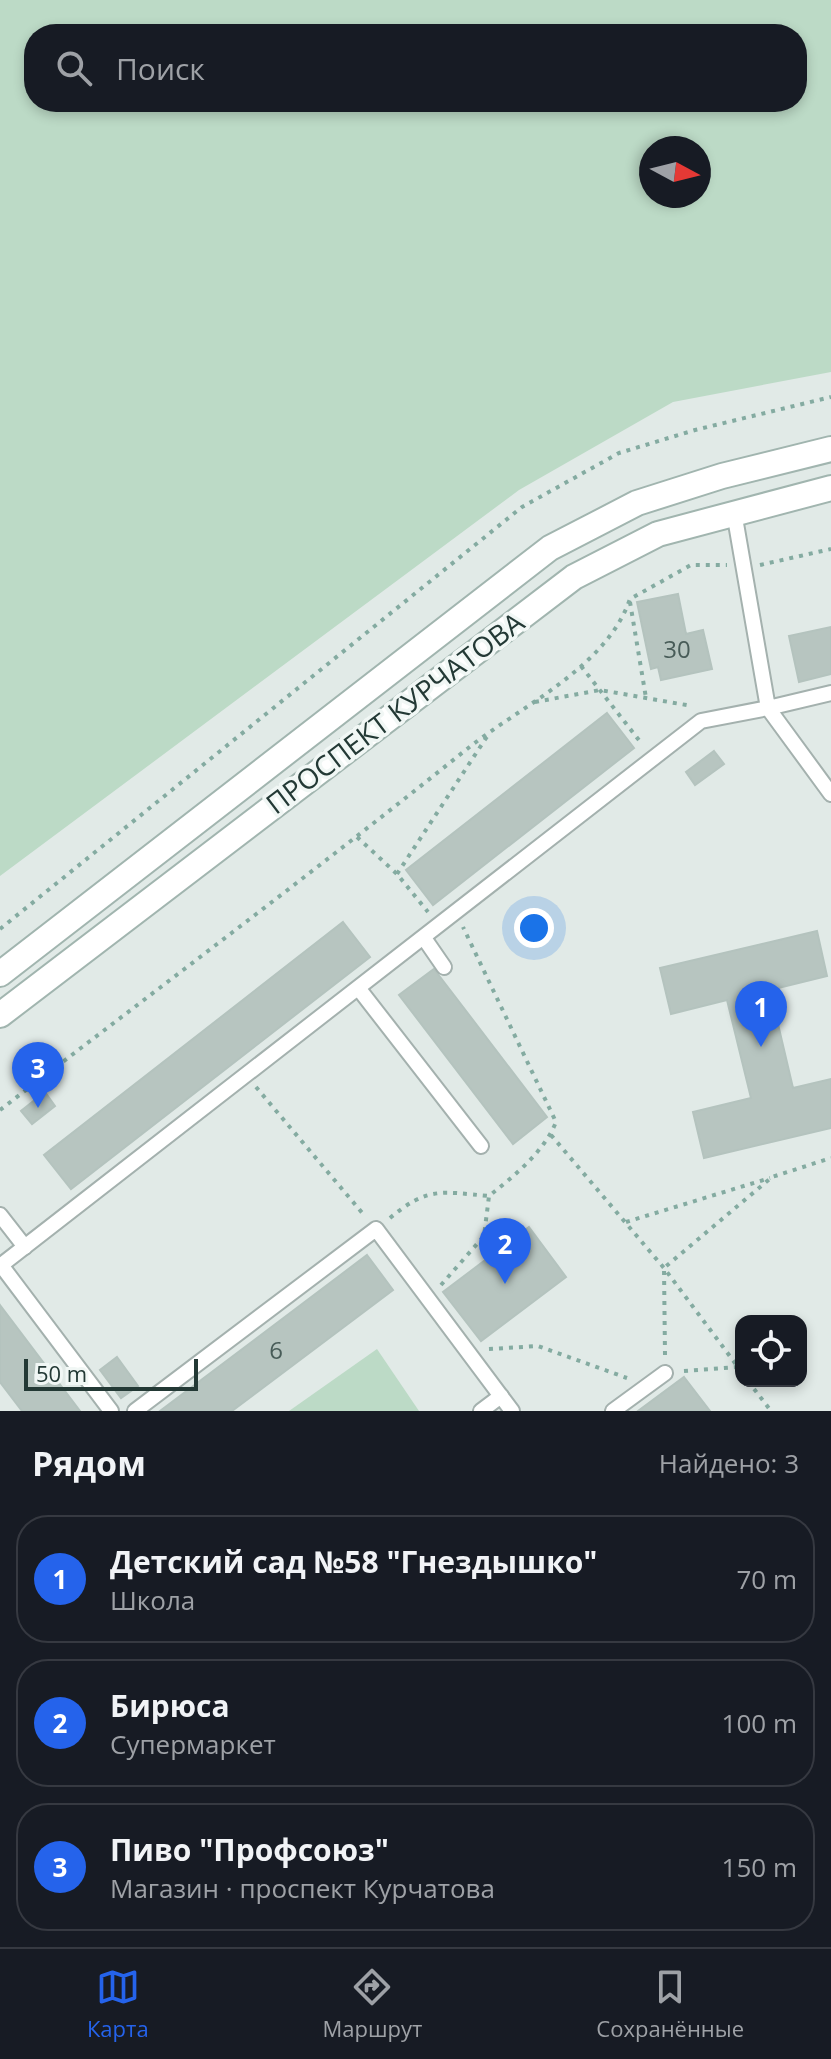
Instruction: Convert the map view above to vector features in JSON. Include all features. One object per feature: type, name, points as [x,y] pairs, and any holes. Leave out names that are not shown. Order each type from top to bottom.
[{"type":"main road","name":"ПРОСПЕКТ КУРЧАТОВА","points":[[0,974],[550,548],[637,503],[722,476],[831,449]]},
{"type":"main road","name":"ПРОСПЕКТ КУРЧАТОВА","points":[[0,1015],[574,577],[658,534],[831,488]]},
{"type":"main road","points":[[550,548],[574,577]]},
{"type":"lane","points":[[734,512],[768,708],[831,794]]},
{"type":"lane","points":[[111,1411],[1,1266],[701,721],[831,693]]},
{"type":"lane","points":[[424,938],[444,967]]},
{"type":"lane","points":[[359,989],[481,1146]]},
{"type":"lane","points":[[0,1215],[25,1247]]},
{"type":"lane","points":[[135,1411],[376,1229],[512,1411]]},
{"type":"lane","points":[[613,1411],[665,1373]]},
{"type":"lane","points":[[481,1411],[501,1396]]},
{"type":"path","points":[[0,929],[522,507],[619,453],[695,430],[831,397]]},
{"type":"path","points":[[0,1110],[357,837],[491,730],[534,702],[580,665],[622,622],[630,599],[691,565],[765,565],[831,549]]},
{"type":"path","points":[[630,599],[646,698]]},
{"type":"path","points":[[580,665],[654,758]]},
{"type":"path","points":[[534,702],[600,690],[738,714]]},
{"type":"path","points":[[397,874],[491,730]]},
{"type":"path","points":[[357,837],[397,874],[439,926]]},
{"type":"path","points":[[247,1076],[376,1229],[414,1198],[438,1192],[489,1196],[513,1177],[551,1135],[556,1122],[457,913]]},
{"type":"path","points":[[551,1135],[664,1268],[735,1362]]},
{"type":"path","points":[[626,1222],[831,1158]]},
{"type":"path","points":[[664,1268],[772,1177]]},
{"type":"path","points":[[428,1298],[484,1236],[489,1196]]},
{"type":"path","points":[[664,1268],[665,1373],[735,1369]]},
{"type":"path","points":[[467,1351],[538,1346],[648,1385]]},
{"type":"path","points":[[753,1387],[771,1411]]},
{"type":"green space","points":[[0,0],[831,0],[831,372],[673,402],[519,490],[0,876]]},
{"type":"green space","points":[[377,1349],[419,1411],[289,1411]]},
{"type":"building","points":[[678,594],[686,634],[703,630],[712,669],[661,680],[658,667],[651,669],[637,602]]},
{"type":"building","points":[[831,627],[831,674],[799,682],[789,636]]},
{"type":"building","points":[[607,713],[634,748],[433,905],[406,870]]},
{"type":"building","points":[[714,751],[724,764],[695,785],[686,772]]},
{"type":"building","points":[[343,922],[370,957],[71,1189],[44,1155]]},
{"type":"building","points":[[817,931],[827,976],[770,990],[793,1088],[831,1079],[831,1128],[704,1158],[693,1112],[751,1098],[727,1000],[671,1014],[660,968]]},
{"type":"building","points":[[434,969],[547,1117],[513,1144],[399,995]]},
{"type":"building","points":[[45,1092],[55,1106],[32,1124],[21,1111]]},
{"type":"building","points":[[529,1227],[566,1277],[481,1341],[443,1292]]},
{"type":"building","points":[[367,1255],[393,1290],[232,1411],[160,1411]]},
{"type":"building","points":[[0,1305],[80,1411],[22,1411],[0,1382]]},
{"type":"building","points":[[117,1357],[138,1386],[121,1398],[100,1370]]},
{"type":"building","points":[[684,1377],[710,1411],[638,1411]]},
{"type":"place","name":"Детский сад №58 \"Гнездышко\"","points":[[761,1047]]},
{"type":"place","name":"Пиво \"Профсоюз\"","points":[[38,1108]]},
{"type":"place","name":"Бирюса","points":[[505,1284]]}]
